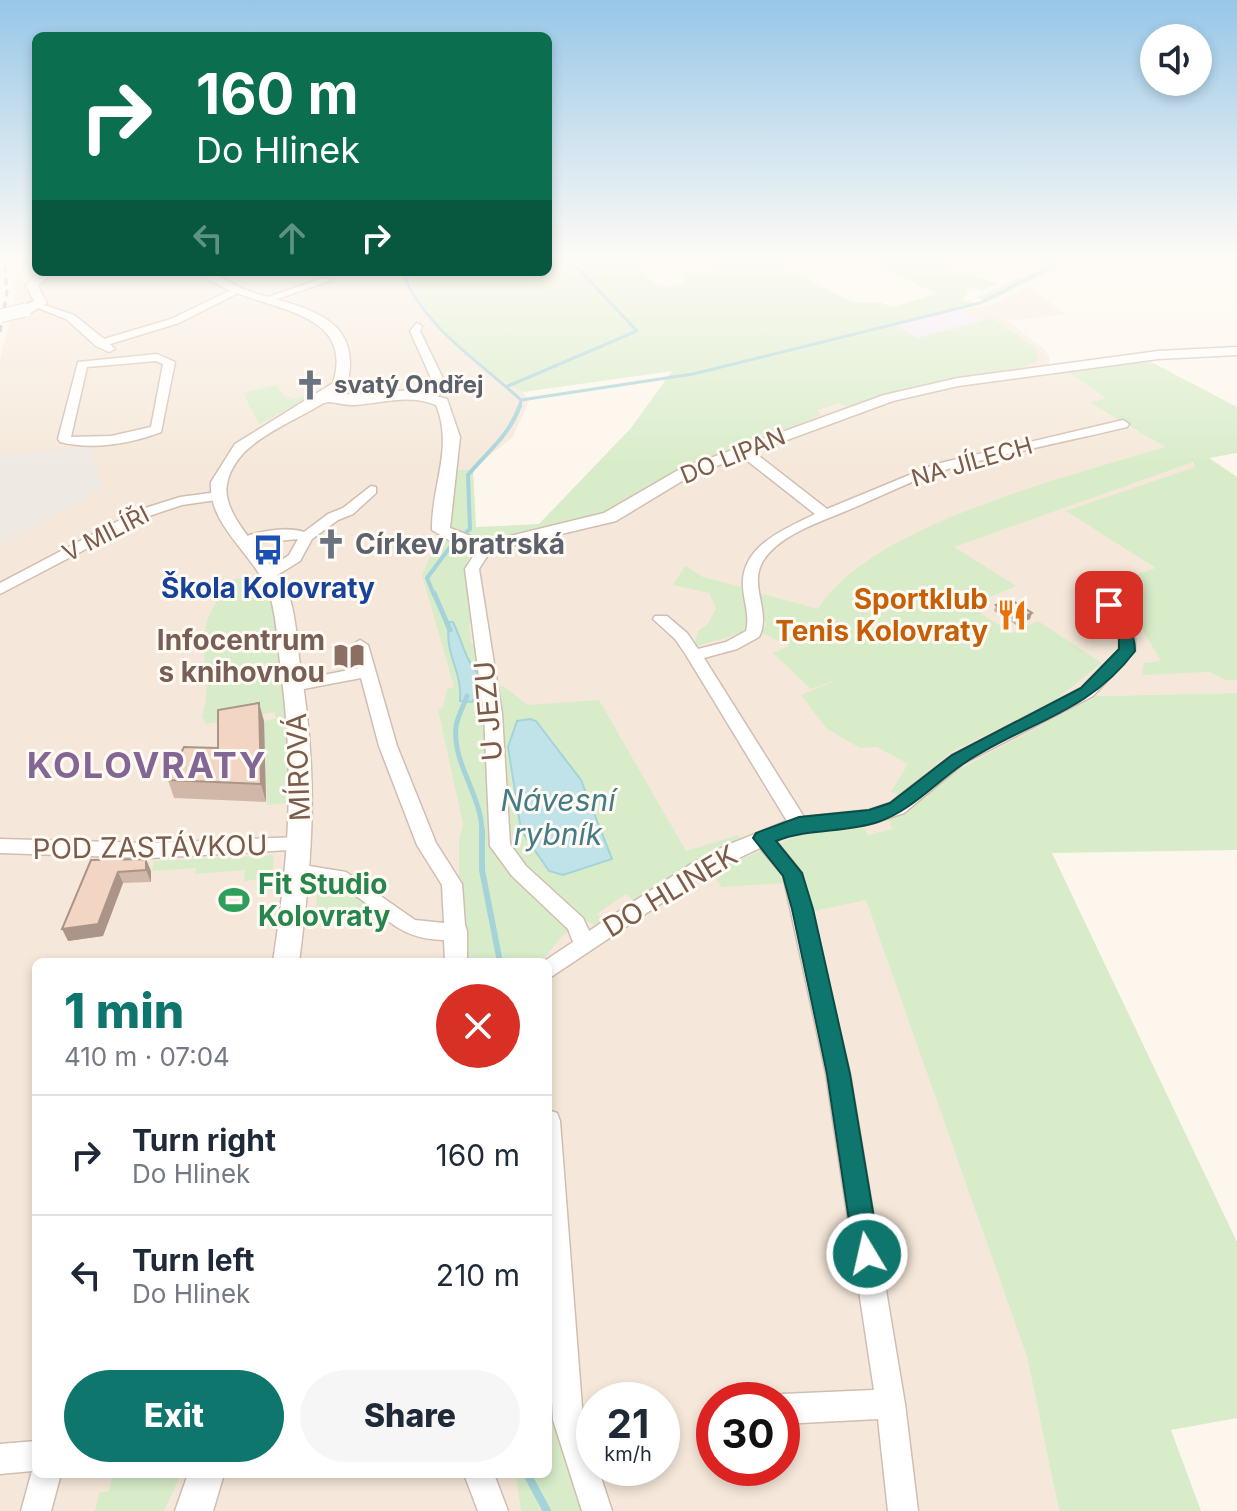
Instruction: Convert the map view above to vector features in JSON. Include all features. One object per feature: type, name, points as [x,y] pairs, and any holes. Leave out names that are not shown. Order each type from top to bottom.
[{"type":"street","points":[[82,328],[114,353],[115,361]]},
{"type":"street","points":[[100,344],[154,328]]},
{"type":"street","points":[[218,496],[224,471],[259,430],[323,397],[342,380],[335,332],[330,328]]},
{"type":"street","points":[[416,328],[415,331],[441,387],[432,398]]},
{"type":"street","name":"DO LIPAN","points":[[486,547],[610,517],[686,472],[876,402],[958,382],[1158,355],[1237,351]]},
{"type":"street","points":[[157,357],[168,360],[160,426],[142,435],[79,442],[64,439],[82,364],[115,361],[157,357]]},
{"type":"street","points":[[323,397],[341,402],[432,398],[444,405],[452,431],[453,459],[440,524],[447,534],[486,547]]},
{"type":"street","name":"NA JÍLECH","points":[[694,655],[731,646],[753,634],[759,616],[750,591],[750,571],[755,559],[780,537],[941,467],[1123,424]]},
{"type":"street","points":[[745,452],[825,515]]},
{"type":"street","points":[[246,540],[311,532],[348,511],[371,490]]},
{"type":"street","name":"MÍROVÁ","points":[[218,496],[222,510],[269,574],[281,604],[302,753],[300,844],[286,958]]},
{"type":"street","name":"V MILÍŘI","points":[[0,589],[144,513],[180,501],[218,496]]},
{"type":"street","points":[[269,574],[295,558],[311,532],[313,512]]},
{"type":"street","name":"U JEZU","points":[[486,547],[472,569],[493,714],[500,846],[519,871],[576,924],[584,943]]},
{"type":"street","name":"DO HLINEK","points":[[552,967],[698,869],[799,824],[870,817],[897,808],[958,759],[1087,692],[1127,651],[1127,638],[1109,605]]},
{"type":"street","points":[[661,619],[681,636],[694,655],[799,824]]},
{"type":"street","points":[[360,645],[388,746],[427,845],[452,884],[456,958]]},
{"type":"street","points":[[293,686],[368,671]]},
{"type":"street","points":[[763,838],[792,873],[838,1074],[891,1404],[903,1511]]},
{"type":"street","name":"POD ZASTÁVKOU","points":[[0,846],[74,852],[150,852],[300,844]]},
{"type":"street","points":[[297,872],[333,875],[351,883],[406,926],[423,933],[457,931]]},
{"type":"street","points":[[552,1181],[568,1420],[597,1511]]},
{"type":"street","points":[[800,1408],[891,1404]]},
{"type":"street","points":[[0,1459],[32,1456]]},
{"type":"street","points":[[36,1511],[45,1478]]},
{"type":"street","points":[[194,1511],[205,1478]]},
{"type":"street","points":[[481,1478],[493,1511]]},
{"type":"shaded area","points":[[8,328],[442,328],[455,342],[523,392],[529,401],[512,438],[455,482],[471,540],[582,521],[883,328],[1016,328],[1044,349],[1049,356],[1049,366],[1060,366],[1107,398],[1091,404],[1237,489],[1237,693],[1096,696],[928,797],[866,899],[1027,1357],[1059,1511],[0,1511],[0,359]]},
{"type":"shaded area","points":[[901,328],[958,328],[917,338]]},
{"type":"shaded area","points":[[94,445],[93,457],[102,489],[0,544],[0,456]]},
{"type":"green space","points":[[440,328],[900,328],[917,338],[957,328],[1006,328],[1035,348],[1039,360],[1025,367],[909,389],[846,407],[840,403],[817,410],[821,415],[747,445],[742,442],[729,446],[736,450],[699,464],[688,463],[626,504],[604,514],[486,543],[452,531],[447,525],[457,470],[473,470],[476,527],[539,524],[631,428],[672,371],[523,392],[488,370]]},
{"type":"green space","points":[[1151,362],[1237,407],[1237,453],[1209,458],[1237,477],[1237,680],[1226,680],[1209,672],[1142,675],[1144,663],[1161,661],[1114,581],[1156,568],[1066,511],[1195,467],[1193,462],[954,547],[1016,586],[969,606],[1012,633],[1038,621],[1102,663],[1052,702],[951,752],[899,795],[891,792],[908,764],[877,747],[860,748],[827,729],[801,695],[844,677],[811,689],[773,653],[789,646],[760,632],[766,626],[759,593],[818,609],[844,579],[881,552],[926,528],[1028,489],[1165,447],[1090,403],[1106,398],[1062,368]]},
{"type":"green space","points":[[276,385],[284,396],[292,398],[283,401],[317,394],[259,424],[243,393]]},
{"type":"green space","points":[[443,538],[470,554],[466,572],[474,619],[469,624],[471,643],[478,648],[481,689],[503,686],[528,705],[599,700],[686,851],[738,835],[741,840],[715,850],[634,901],[626,894],[597,914],[604,921],[595,925],[586,921],[563,935],[544,958],[456,958],[452,884],[459,879],[459,839],[463,824],[438,709],[443,708],[447,689],[454,687],[422,575],[436,543]],"holes":[[[522,719],[536,721],[581,780],[612,859],[549,871],[521,830],[510,772]]]},
{"type":"green space","points":[[685,566],[703,577],[741,587],[750,615],[742,633],[694,647],[698,631],[708,624],[716,608],[709,593],[673,585]]},
{"type":"green space","points":[[257,578],[275,605],[286,699],[292,803],[267,805],[264,721],[276,719],[275,712],[206,724],[202,717],[206,694],[204,642],[209,617],[226,579]]},
{"type":"green space","points":[[1237,693],[1237,850],[1052,853],[1237,1242],[1237,1418],[1171,1430],[1201,1511],[1059,1511],[1027,1357],[866,900],[814,911],[805,882],[722,887],[710,872],[799,835],[864,828],[868,835],[893,829],[887,819],[928,797],[932,784],[1096,696]]},
{"type":"green space","points":[[274,855],[272,878],[244,881],[245,870],[195,874],[196,868],[152,871],[154,861]]},
{"type":"green space","points":[[318,879],[349,888],[380,914],[315,925]]},
{"type":"green space","points":[[552,1190],[558,1294],[576,1394],[576,1486],[593,1486],[597,1511],[521,1511],[517,1478],[552,1478]]},
{"type":"green space","points":[[112,1478],[179,1478],[164,1511],[95,1511],[99,1493],[109,1491]]},
{"type":"water","points":[[449,622],[453,622],[467,656],[479,675],[477,694],[472,702],[460,701],[459,681],[449,644]]},
{"type":"water","name":"Návesní rybník","points":[[517,721],[536,721],[581,780],[612,859],[563,875],[549,871],[521,830],[508,747]]},
{"type":"building","points":[[1010,599],[1032,613],[1018,620],[996,605]]},
{"type":"building","points":[[259,703],[261,784],[168,780],[184,747],[218,748],[218,710]]},
{"type":"building","points":[[146,859],[146,870],[118,872],[98,924],[62,929],[91,860]]},
{"type":"waterway","points":[[440,328],[521,400]]},
{"type":"waterway","points":[[508,386],[637,331],[634,328]]},
{"type":"waterway","points":[[521,400],[693,374],[881,328]]},
{"type":"waterway","points":[[520,407],[521,400]]},
{"type":"waterway","points":[[434,595],[427,578],[451,546],[470,529],[468,475],[504,434],[520,405]]},
{"type":"waterway","points":[[434,593],[450,630]]},
{"type":"waterway","points":[[467,696],[457,723],[456,740],[462,767],[481,819],[482,832]]},
{"type":"waterway","points":[[482,832],[482,870],[499,958]]},
{"type":"waterway","points":[[529,1478],[547,1511]]},
{"type":"railway","points":[[0,332],[1,328]]},
{"type":"place","name":"svatý Ondřej","points":[[310,385]]},
{"type":"place","name":"Církev bratrská","points":[[331,544]]},
{"type":"place","name":"Škola Kolovraty","points":[[268,550]]},
{"type":"place","name":"Sportklub Tenis Kolovraty","points":[[1012,615]]},
{"type":"place","name":"Infocentrum s knihovnou","points":[[349,656]]},
{"type":"place","name":"Fit Studio Kolovraty","points":[[234,900]]},
{"type":"district","name":"KOLOVRATY","points":[[147,765]]},
{"type":"route","points":[[867,1254],[838,1074],[802,909],[792,873],[763,838],[799,824],[859,819],[897,808],[958,759],[1087,692],[1123,659],[1127,651],[1127,638],[1109,605]]}]
